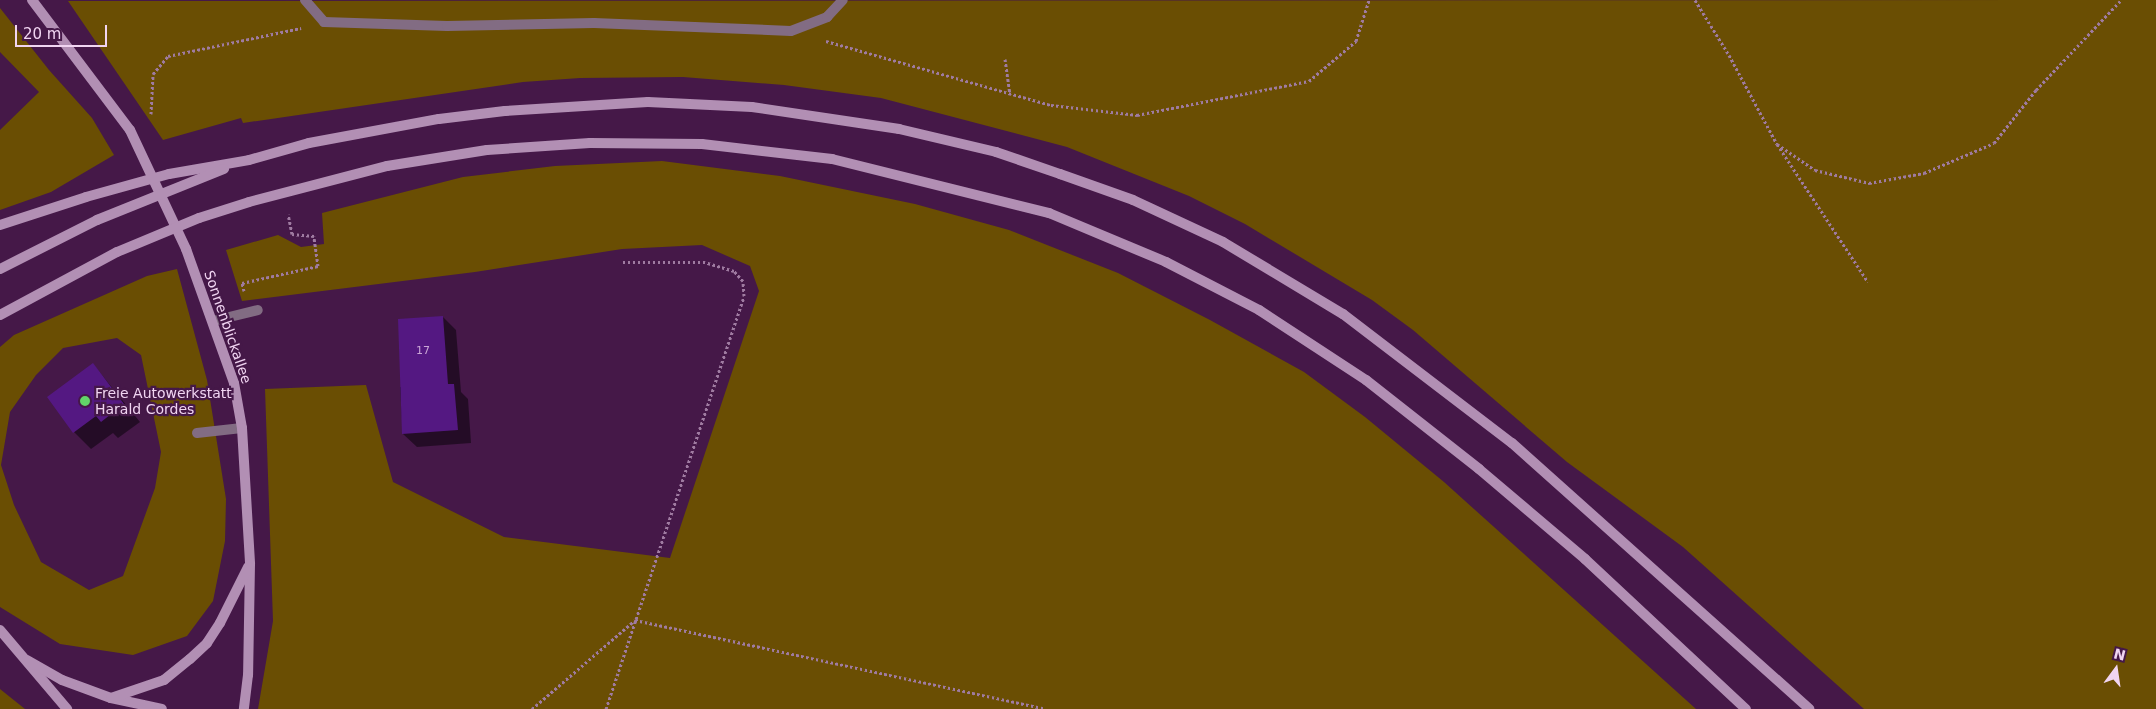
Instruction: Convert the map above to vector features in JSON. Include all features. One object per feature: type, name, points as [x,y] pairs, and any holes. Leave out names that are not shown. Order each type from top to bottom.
[{"type":"main road","name":"Sonnenblickallee","points":[[32,0],[130,130],[186,249],[234,383],[242,428],[250,564],[248,675],[244,709]]},
{"type":"main road","points":[[0,269],[97,220],[249,160],[309,143],[439,119],[505,110],[648,102],[752,107],[890,127],[996,152],[1132,200],[1223,242],[1343,314],[1512,443],[1809,709]]},
{"type":"main road","points":[[0,314],[117,252],[199,218],[249,202],[387,166],[487,150],[590,143],[702,144],[832,159],[1049,213],[1166,262],[1259,310],[1366,380],[1480,469],[1585,559],[1746,709]]},
{"type":"main road","points":[[0,225],[86,197],[169,174],[249,160]]},
{"type":"main road","points":[[111,698],[164,680],[207,643],[250,564]]},
{"type":"main road","points":[[0,630],[66,709]]},
{"type":"main road","points":[[27,660],[62,680],[111,698],[162,709]]},
{"type":"lane","points":[[305,0],[324,22],[447,26],[594,23],[792,31],[827,17],[844,0]]},
{"type":"lane","points":[[213,321],[258,310]]},
{"type":"lane","points":[[197,432],[242,428]]},
{"type":"path","points":[[792,31],[1010,95],[1051,105],[1137,115],[1156,113],[1309,80],[1356,41],[1369,0]]},
{"type":"path","points":[[1695,0],[1729,55],[1777,144],[1868,282]]},
{"type":"path","points":[[1777,144],[1815,170],[1869,183],[1924,173],[1994,143],[2036,90],[2121,0]]},
{"type":"path","points":[[151,114],[153,74],[168,56],[215,49],[324,22]]},
{"type":"path","points":[[1004,59],[1010,95]]},
{"type":"path","points":[[238,294],[244,293],[242,284],[318,266],[314,236],[292,234],[288,214]]},
{"type":"path","points":[[606,709],[743,289],[743,282],[734,271],[705,262],[623,262]]},
{"type":"path","points":[[532,709],[635,620]]},
{"type":"path","points":[[635,620],[1045,709]]},
{"type":"shaded area","points":[[2156,0],[2156,709],[1864,709],[1683,547],[1567,462],[1413,330],[1372,300],[1245,224],[1189,196],[1067,147],[881,98],[784,85],[683,77],[580,78],[523,82],[243,123],[241,118],[163,140],[68,1]]},
{"type":"shaded area","points":[[0,8],[49,70],[92,118],[114,155],[51,192],[0,210],[0,130],[39,92],[0,52]]},
{"type":"shaded area","points":[[662,161],[780,176],[915,204],[1009,230],[1118,273],[1210,320],[1304,372],[1365,417],[1444,482],[1696,709],[258,709],[273,621],[265,389],[366,385],[393,482],[504,537],[670,558],[759,291],[750,266],[702,245],[622,249],[475,272],[242,301],[226,250],[278,235],[301,247],[324,244],[322,213],[463,177],[555,166]]},
{"type":"shaded area","points":[[177,269],[207,380],[226,499],[225,541],[213,601],[187,636],[133,655],[60,644],[0,607],[0,347],[14,335],[147,276]],"holes":[[[117,338],[141,355],[161,452],[155,488],[123,576],[89,590],[41,562],[14,505],[1,465],[10,412],[36,375],[63,348]]]},
{"type":"shaded area","points":[[0,689],[25,709],[0,709]]},
{"type":"building","points":[[443,316],[448,384],[454,384],[458,430],[402,434],[398,319]]},
{"type":"building","name":"Freie Autowerkstatt Harald Cordes","points":[[93,363],[124,404],[101,422],[96,416],[73,433],[47,397]]},
{"type":"place","name":"Freie Autowerkstatt Harald Cordes","points":[[85,401]]}]
